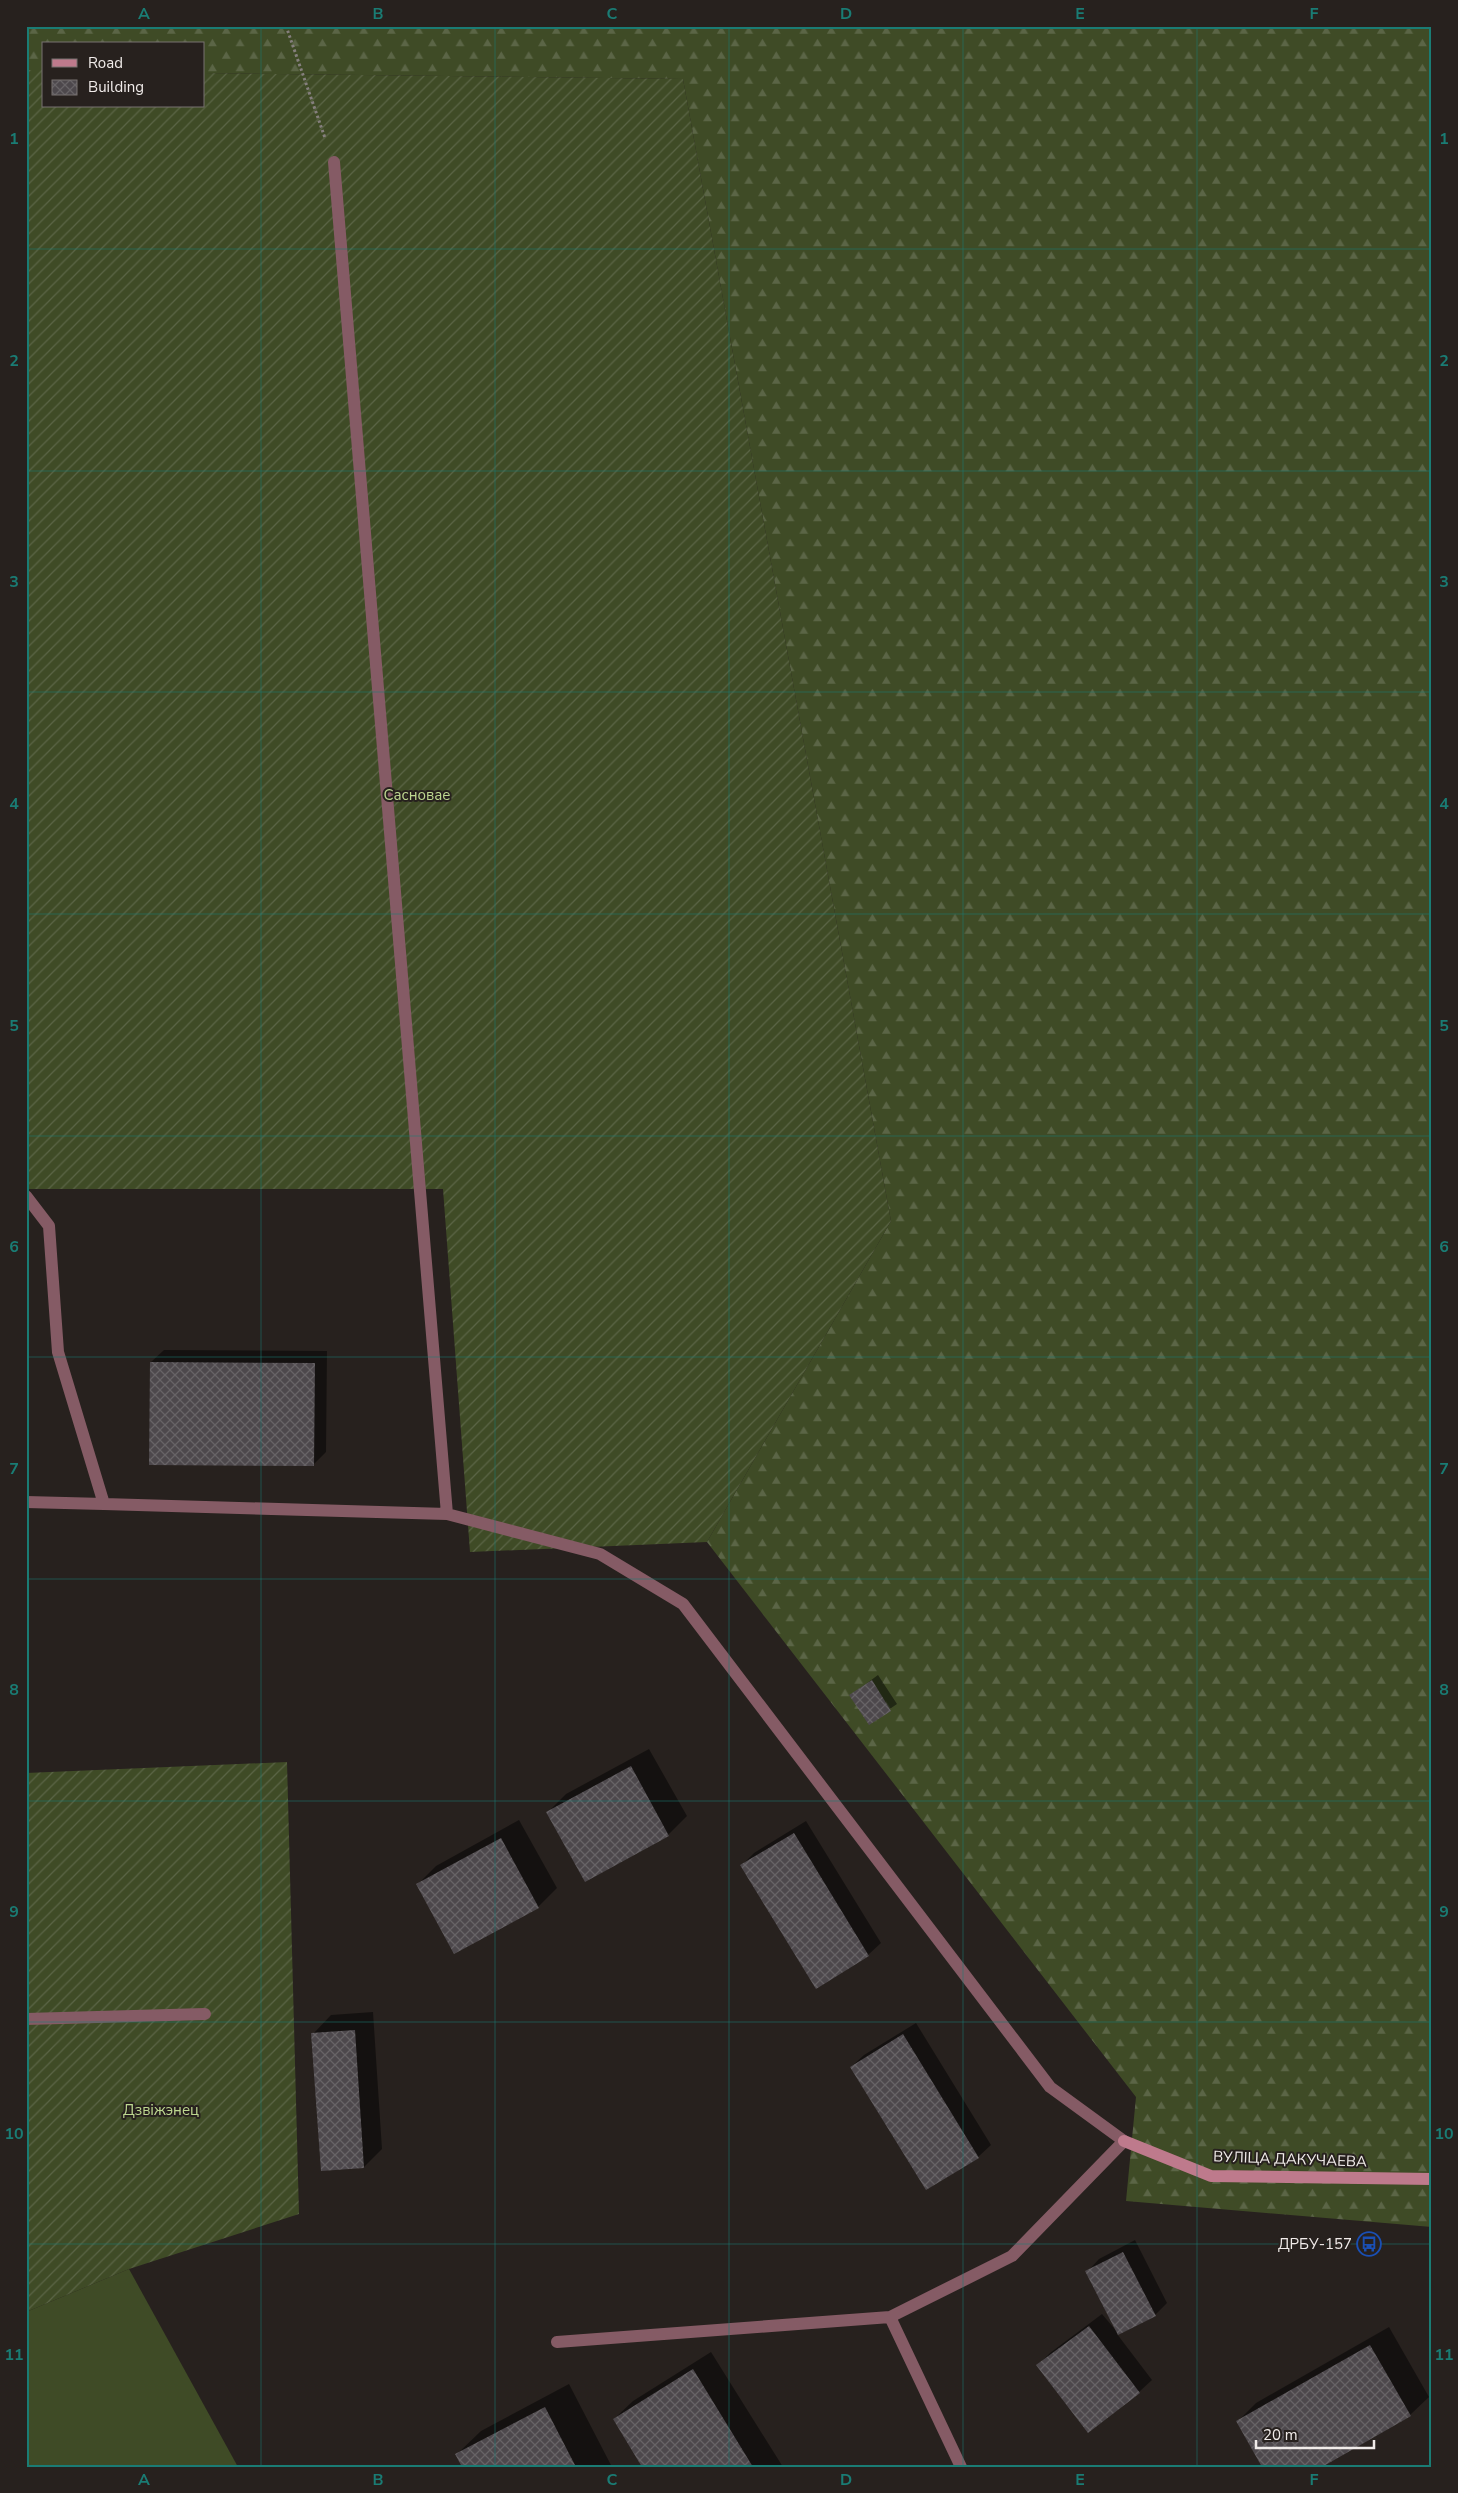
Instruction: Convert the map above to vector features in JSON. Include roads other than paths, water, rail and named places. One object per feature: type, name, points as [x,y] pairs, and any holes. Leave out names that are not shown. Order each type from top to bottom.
[{"type":"street","name":"ВУЛІЦА ДАКУЧАЕВА","points":[[1124,2141],[1211,2176],[1432,2179]]},
{"type":"lane","points":[[334,162],[447,1514]]},
{"type":"lane","points":[[26,1196],[49,1226],[58,1352],[104,1504]]},
{"type":"lane","points":[[26,1502],[447,1514],[600,1554],[683,1604],[1050,2087],[1124,2141],[1012,2256],[890,2318],[557,2342]]},
{"type":"lane","points":[[26,2019],[205,2014]]},
{"type":"lane","points":[[890,2318],[961,2467]]},
{"type":"place","name":"ДРБУ-157","points":[[1369,2244]]},
{"type":"park label","name":"Сасновае","points":[[417,795]]},
{"type":"park label","name":"Дзвіжэнец","points":[[161,2110]]}]
